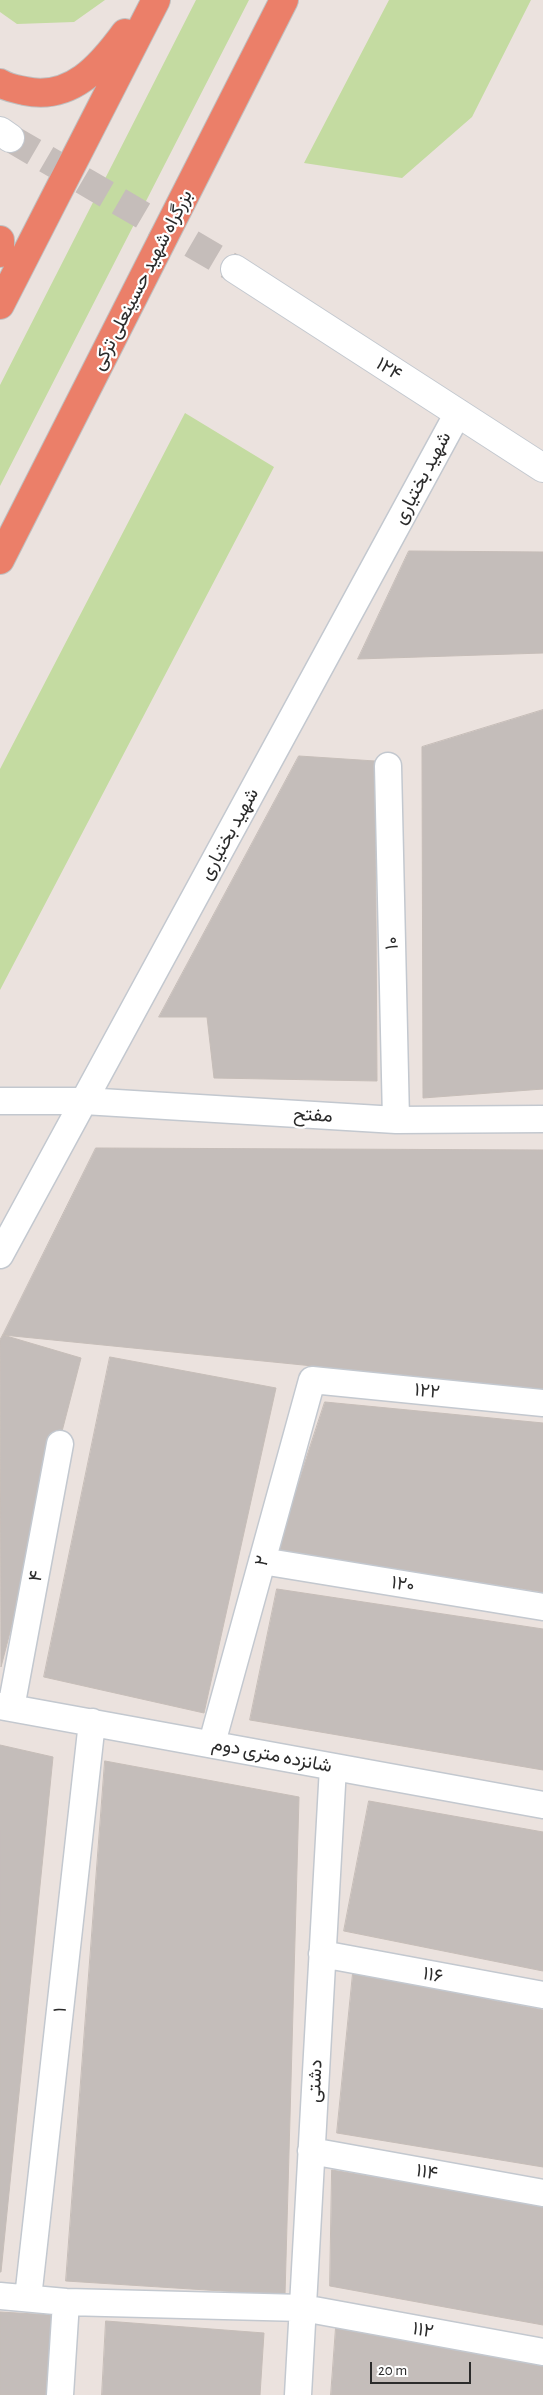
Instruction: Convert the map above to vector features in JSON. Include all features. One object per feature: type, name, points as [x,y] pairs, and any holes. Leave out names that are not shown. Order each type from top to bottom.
[{"type":"highway","points":[[0,82],[7,87],[36,93],[64,90],[103,62],[147,0]]},
{"type":"highway","points":[[0,305],[156,0]]},
{"type":"highway","name":"بزرگراه شهید حسینعلی ترکی","points":[[0,560],[284,0]]},
{"type":"highway","points":[[0,240],[0,253]]},
{"type":"street","name":"۱۲۴","points":[[235,269],[543,468]]},
{"type":"street","name":"شهید بختیاری","points":[[0,1255],[458,413]]},
{"type":"street","name":"۱۰","points":[[388,766],[396,1120]]},
{"type":"street","points":[[0,1084],[84,1101]]},
{"type":"street","points":[[0,1102],[84,1101]]},
{"type":"street","name":"مفتح","points":[[84,1101],[396,1120],[543,1119]]},
{"type":"street","name":"۱۲۲","points":[[312,1380],[543,1403]]},
{"type":"street","name":"۲","points":[[212,1743],[312,1380]]},
{"type":"street","name":"۴","points":[[5,1707],[60,1444]]},
{"type":"street","name":"۱۲۰","points":[[262,1561],[543,1606]]},
{"type":"street","name":"شانزده متری دوم","points":[[5,1707],[212,1743],[543,1805]]},
{"type":"street","name":"۱","points":[[28,2298],[92,1722]]},
{"type":"street","name":"دشتی","points":[[298,2395],[333,1767]]},
{"type":"street","name":"۱۱۶","points":[[322,1954],[543,1995]]},
{"type":"street","name":"۱۱۴","points":[[312,2151],[543,2193]]},
{"type":"street","name":"۱۱۲","points":[[0,2296],[66,2302],[302,2308],[543,2352]]},
{"type":"street","points":[[60,2395],[66,2302]]},
{"type":"green space","points":[[0,0],[105,0],[74,22],[17,24],[0,12]]},
{"type":"green space","points":[[196,0],[249,0],[0,486],[0,385]]},
{"type":"green space","points":[[389,0],[531,0],[472,117],[402,178],[304,163]]},
{"type":"green space","points":[[185,413],[274,467],[0,990],[0,769]]},
{"type":"building","points":[[409,551],[543,552],[543,653],[358,659]]},
{"type":"building","points":[[543,710],[543,1089],[423,1098],[422,747]]},
{"type":"building","points":[[299,756],[375,761],[377,1081],[214,1078],[207,1017],[159,1017]]},
{"type":"building","points":[[96,1148],[543,1150],[543,1389],[3,1335]]},
{"type":"building","points":[[3,1335],[81,1358],[1,1667],[0,1340]]},
{"type":"building","points":[[110,1357],[276,1388],[204,1713],[44,1677]]},
{"type":"building","points":[[325,1402],[543,1423],[543,1592],[276,1551]]},
{"type":"building","points":[[277,1589],[543,1629],[543,1770],[250,1720]]},
{"type":"building","points":[[0,1745],[53,1757],[1,2272],[0,2272]]},
{"type":"building","points":[[105,1761],[299,1797],[285,2295],[66,2281]]},
{"type":"building","points":[[369,1801],[543,1832],[543,1971],[344,1931]]},
{"type":"building","points":[[353,1973],[543,2010],[543,2167],[337,2133]]},
{"type":"building","points":[[332,2170],[543,2205],[543,2325],[330,2286]]},
{"type":"building","points":[[0,2312],[52,2315],[46,2395],[0,2395]]},
{"type":"building","points":[[106,2321],[264,2333],[260,2395],[102,2395]]},
{"type":"building","points":[[336,2327],[543,2362],[543,2395],[331,2395]]},
{"type":"tunnel","points":[[10,138],[235,269]]}]
